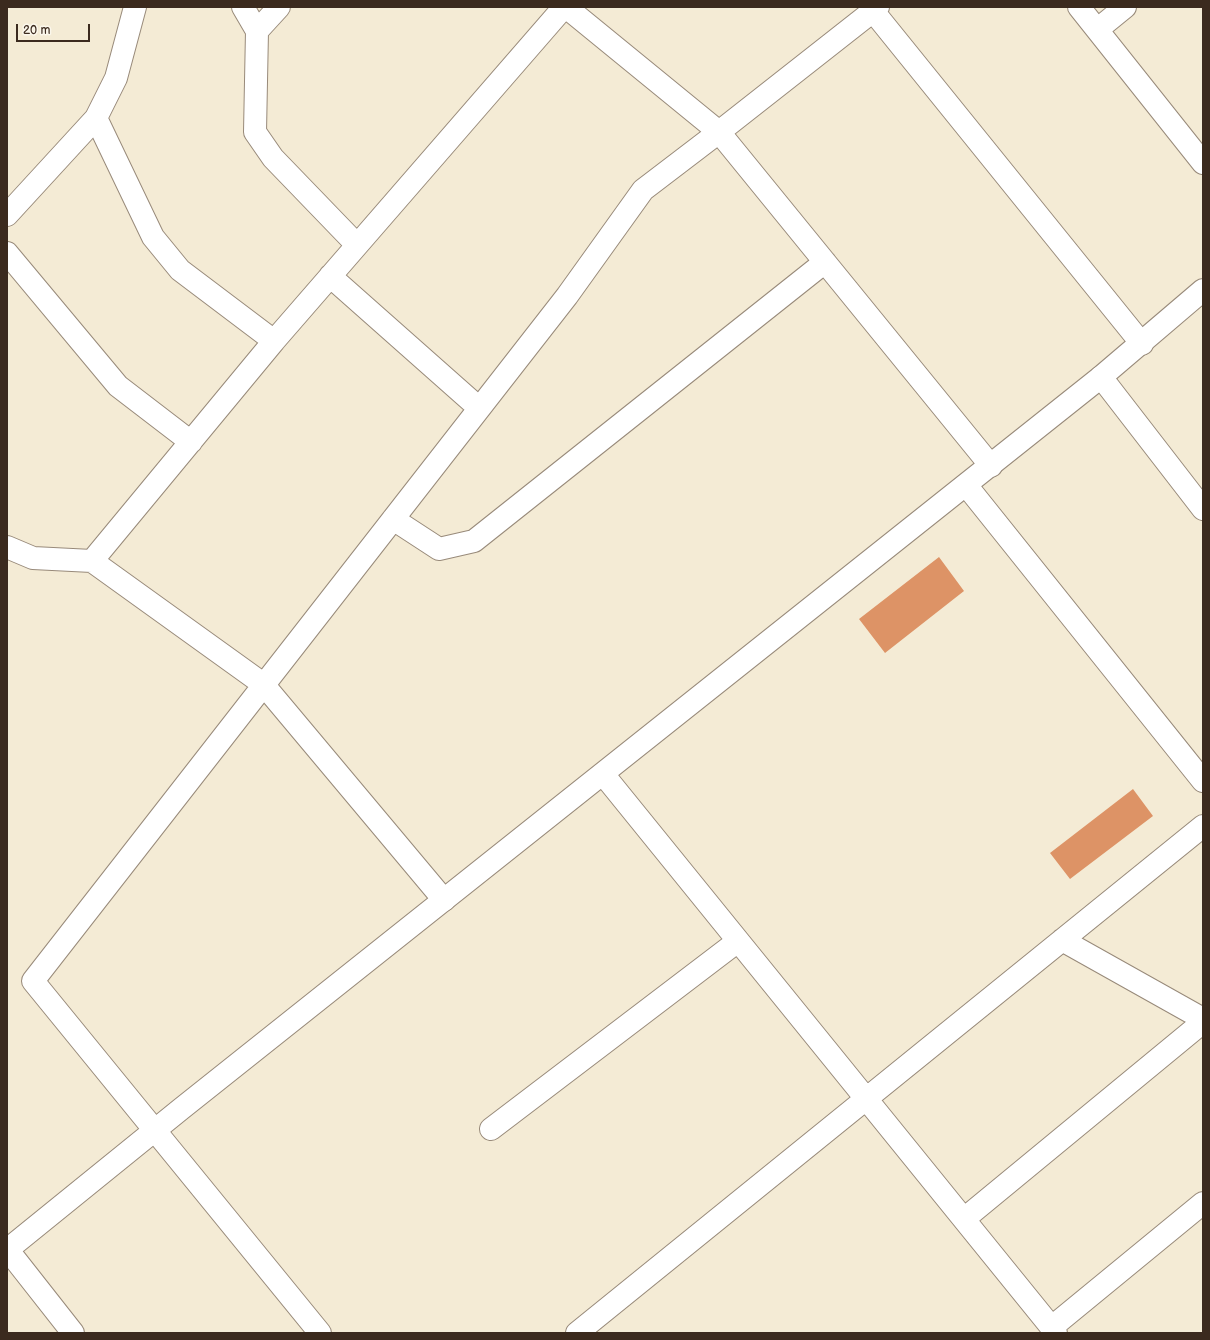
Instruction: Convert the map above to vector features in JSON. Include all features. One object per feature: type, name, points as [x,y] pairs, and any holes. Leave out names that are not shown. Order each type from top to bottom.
[{"type":"street","points":[[7,214],[96,118],[116,78],[135,7]]},
{"type":"street","points":[[243,7],[257,32],[255,132],[273,158],[357,245]]},
{"type":"street","points":[[257,32],[280,7]]},
{"type":"street","points":[[92,561],[274,341],[565,7],[720,132],[991,466]]},
{"type":"street","points":[[1079,7],[1098,28],[1202,161]]},
{"type":"street","points":[[1098,28],[1125,7]]},
{"type":"street","points":[[320,1333],[33,981],[263,684],[568,296],[642,190],[720,132],[876,9],[1142,344]]},
{"type":"street","points":[[96,118],[153,237],[180,270],[274,341]]},
{"type":"street","points":[[7,252],[118,386],[191,442]]},
{"type":"street","points":[[393,519],[439,549],[474,541],[825,262]]},
{"type":"street","points":[[330,276],[480,408]]},
{"type":"street","points":[[74,1333],[7,1250],[155,1130],[1101,378],[1203,290]]},
{"type":"street","points":[[1101,378],[1203,509]]},
{"type":"street","points":[[966,485],[1203,781]]},
{"type":"street","points":[[7,547],[33,558]]},
{"type":"street","points":[[7,566],[33,558],[92,561],[263,684],[444,900]]},
{"type":"street","points":[[603,774],[1054,1330],[1203,1203]]},
{"type":"street","points":[[577,1333],[1203,826]]},
{"type":"street","points":[[964,1219],[1203,1021],[1062,940]]},
{"type":"street","points":[[491,1129],[738,941]]},
{"type":"building","points":[[939,557],[964,591],[885,653],[859,619]]},
{"type":"building","points":[[1133,789],[1153,816],[1070,879],[1050,853]]}]
